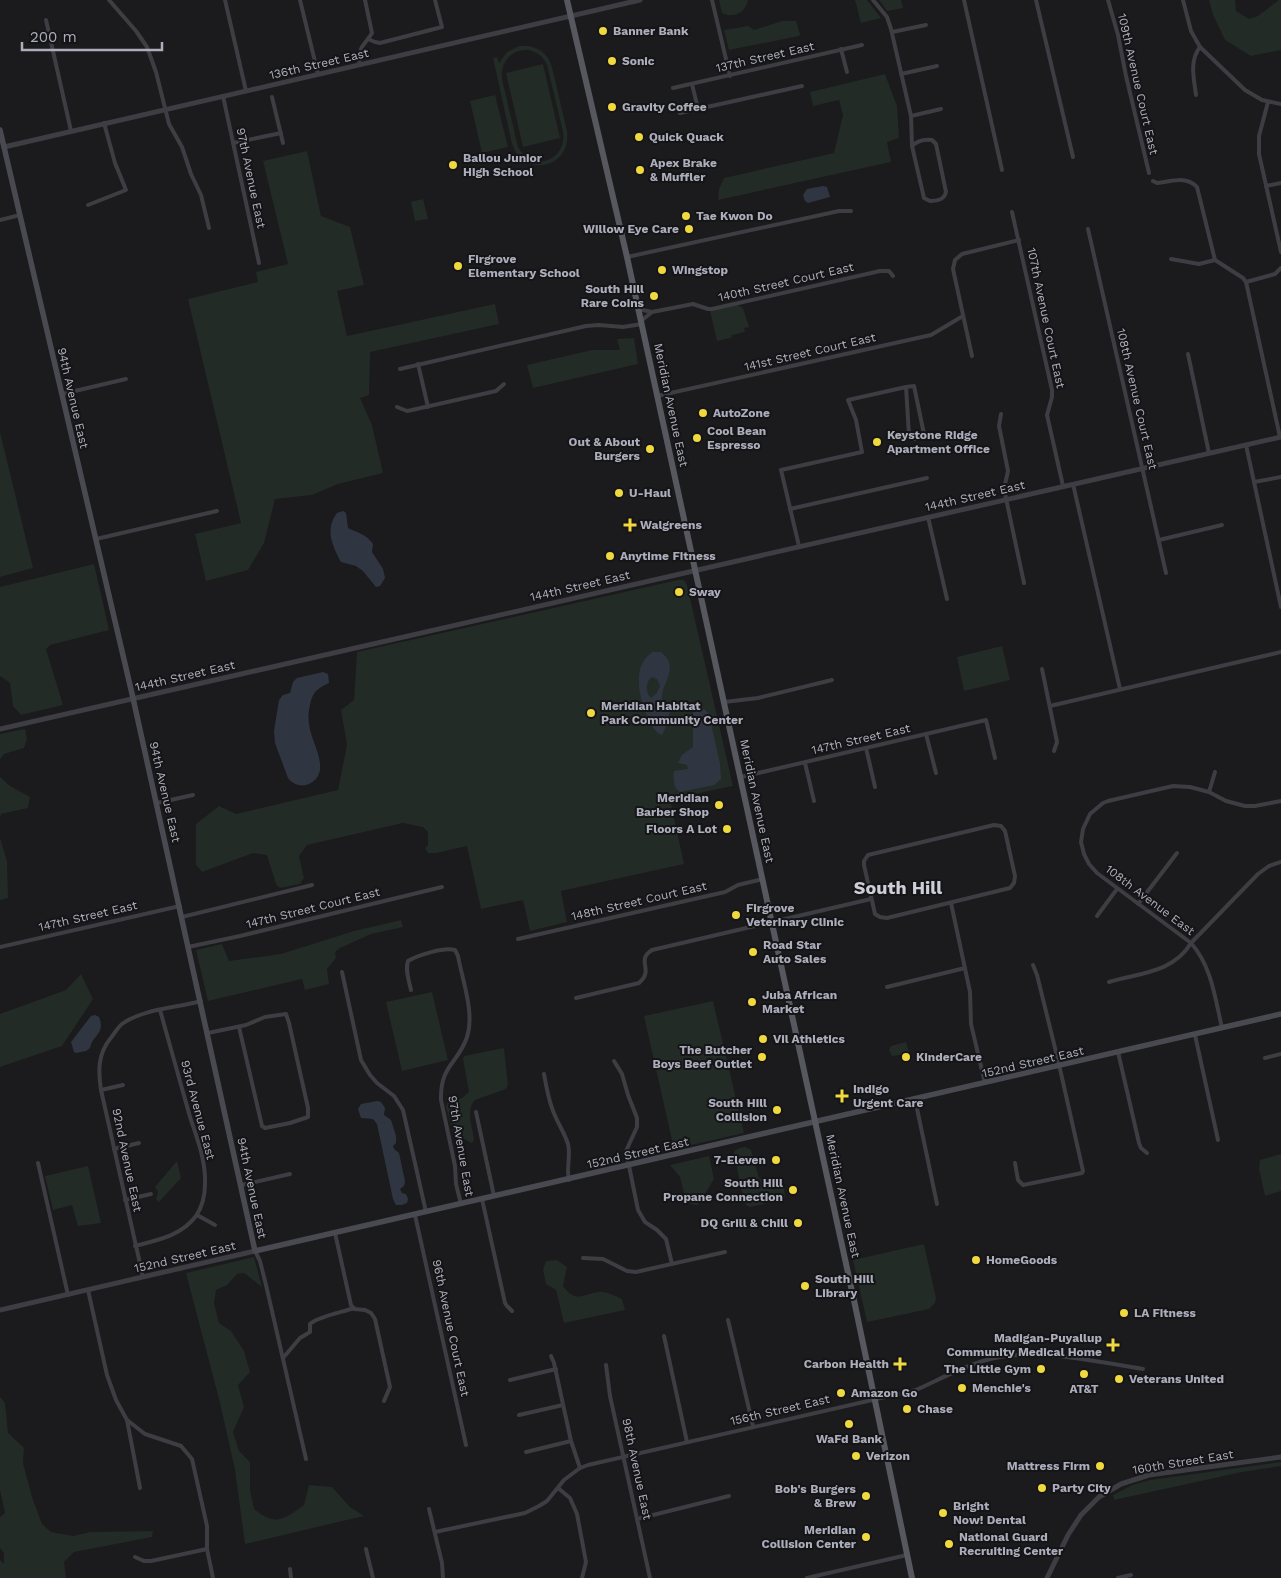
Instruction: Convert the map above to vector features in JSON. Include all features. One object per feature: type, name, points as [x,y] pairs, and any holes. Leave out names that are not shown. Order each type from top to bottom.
[{"type":"main road","name":"Meridian Avenue East","points":[[567,0],[627,257],[696,570],[898,1503],[912,1578]]},
{"type":"main road","name":"94th Avenue East","points":[[0,130],[134,698],[255,1251]]},
{"type":"main road","name":"152nd Street East","points":[[255,1251],[1281,1014]]},
{"type":"street","points":[[109,0],[136,31],[147,47],[156,72],[169,124],[182,147],[191,174],[201,195],[209,228]]},
{"type":"street","points":[[225,0],[246,91]]},
{"type":"street","points":[[300,0],[318,74]]},
{"type":"street","points":[[359,65],[359,50],[372,34],[365,0]]},
{"type":"street","points":[[368,39],[380,43],[442,28],[435,0]]},
{"type":"street","name":"136th Street East","points":[[4,147],[637,0]]},
{"type":"street","points":[[712,0],[730,76]]},
{"type":"street","points":[[873,0],[887,17],[892,32],[911,116],[912,146],[924,198],[930,201],[942,198],[946,192],[936,144],[932,140],[926,140],[917,142],[912,146]]},
{"type":"street","points":[[964,0],[1002,170]]},
{"type":"street","points":[[1036,0],[1073,157]]},
{"type":"street","name":"109th Avenue Court East","points":[[1108,0],[1118,35],[1149,173]]},
{"type":"street","points":[[1183,0],[1191,31],[1200,47],[1239,86],[1257,98],[1281,104]]},
{"type":"street","points":[[46,20],[71,131]]},
{"type":"street","points":[[892,32],[926,25]]},
{"type":"street","name":"137th Street East","points":[[673,88],[862,45]]},
{"type":"street","points":[[1196,95],[1193,61],[1194,54],[1200,47]]},
{"type":"street","points":[[841,49],[847,72]]},
{"type":"street","points":[[900,74],[937,66]]},
{"type":"street","points":[[692,84],[698,109]]},
{"type":"street","points":[[680,113],[802,86]]},
{"type":"street","name":"97th Avenue East","points":[[223,96],[259,263]]},
{"type":"street","points":[[272,97],[283,143]]},
{"type":"street","points":[[1268,102],[1258,145],[1281,252]]},
{"type":"street","points":[[911,116],[940,109]]},
{"type":"street","points":[[88,205],[126,190],[115,163],[104,124]]},
{"type":"street","points":[[233,143],[281,133]]},
{"type":"street","points":[[1154,181],[1186,180],[1193,183],[1199,190],[1215,260],[1243,278],[1246,282],[1281,437]]},
{"type":"street","points":[[1266,186],[1281,183]]},
{"type":"street","points":[[627,257],[839,211],[851,211]]},
{"type":"street","name":"107th Avenue Court East","points":[[1012,212],[1052,390],[1047,418],[1063,486]]},
{"type":"street","points":[[0,220],[20,215]]},
{"type":"street","name":"108th Avenue Court East","points":[[1088,229],[1166,573]]},
{"type":"street","points":[[972,356],[953,269],[956,260],[962,254],[1019,240]]},
{"type":"street","points":[[1171,259],[1200,264],[1215,260]]},
{"type":"street","points":[[1246,282],[1275,274],[1281,268]]},
{"type":"street","name":"140th Street Court East","points":[[638,309],[652,312],[689,304],[712,309],[880,271],[889,271],[893,276]]},
{"type":"street","name":"140th Street Court East","points":[[641,322],[652,312]]},
{"type":"street","name":"141st Street Court East","points":[[657,396],[932,335],[963,316]]},
{"type":"street","points":[[400,368],[586,326],[623,327],[641,322]]},
{"type":"street","points":[[1188,354],[1210,453]]},
{"type":"street","points":[[418,364],[428,407]]},
{"type":"street","points":[[62,394],[126,379]]},
{"type":"street","points":[[397,407],[407,411],[428,407],[496,391],[504,384]]},
{"type":"street","points":[[799,546],[781,470],[862,452],[856,420],[848,400],[914,386],[924,436],[918,439],[912,438],[909,435],[906,388]]},
{"type":"street","points":[[1001,414],[1000,431],[1008,471],[1004,489],[1024,583]]},
{"type":"street","name":"144th Street East","points":[[0,729],[1281,437]]},
{"type":"street","points":[[1246,444],[1281,607]]},
{"type":"street","points":[[1254,482],[1281,476]]},
{"type":"street","points":[[790,509],[927,478]]},
{"type":"street","points":[[1073,484],[1120,690]]},
{"type":"street","points":[[96,539],[218,511]]},
{"type":"street","points":[[928,517],[947,600]]},
{"type":"street","points":[[1159,540],[1222,525]]},
{"type":"street","points":[[1050,706],[1281,652]]},
{"type":"street","points":[[1042,669],[1057,742],[1054,751]]},
{"type":"street","points":[[724,702],[758,698],[832,680]]},
{"type":"street","name":"147th Street East","points":[[741,778],[986,720],[995,758]]},
{"type":"street","points":[[926,734],[936,773]]},
{"type":"street","points":[[866,748],[875,787]]},
{"type":"street","points":[[805,762],[814,801]]},
{"type":"street","points":[[1214,772],[1209,792],[1226,801],[1245,806],[1281,801]]},
{"type":"street","name":"108th Avenue East","points":[[1209,792],[1190,787],[1173,786],[1108,801],[1088,816],[1081,842],[1086,859],[1097,873],[1191,943],[1202,956],[1212,982],[1222,1028]]},
{"type":"street","points":[[157,803],[193,795]]},
{"type":"street","points":[[994,825],[1001,826],[1005,831],[1015,876],[1014,885],[1007,890],[887,918],[880,917],[874,912],[871,899],[864,865],[865,858],[870,854],[994,825]]},
{"type":"street","points":[[1138,904],[1177,853]]},
{"type":"street","points":[[1109,982],[1167,966],[1201,935],[1258,874],[1269,866],[1281,862]]},
{"type":"street","name":"148th Street Court East","points":[[518,939],[725,892],[738,885],[763,879]]},
{"type":"street","points":[[182,917],[312,885]]},
{"type":"street","name":"147th Street Court East","points":[[188,947],[442,887]]},
{"type":"street","points":[[1097,916],[1117,889]]},
{"type":"street","points":[[576,998],[639,983],[646,974],[644,958],[652,950],[871,899]]},
{"type":"street","points":[[950,903],[970,992],[971,1024],[985,1083]]},
{"type":"street","name":"147th Street East","points":[[0,947],[180,906]]},
{"type":"street","name":"97th Avenue East","points":[[411,990],[408,961],[418,956],[451,949],[455,950],[458,956],[470,1023],[462,1048],[444,1074],[441,1100],[456,1166],[456,1184],[461,1204]]},
{"type":"street","points":[[1015,1163],[1018,1180],[1023,1185],[1082,1172],[1059,1066],[1033,965]]},
{"type":"street","points":[[887,987],[965,968]]},
{"type":"street","points":[[342,972],[361,1060],[373,1079],[394,1096],[403,1110],[426,1212]]},
{"type":"street","points":[[160,1010],[201,1001]]},
{"type":"street","name":"92nd Avenue East","points":[[143,1278],[98,1074],[104,1047],[122,1024],[138,1016],[160,1010]]},
{"type":"street","name":"93rd Avenue East","points":[[160,1010],[202,1157],[206,1183],[204,1198],[197,1215]]},
{"type":"street","points":[[208,1033],[239,1027],[265,1017],[286,1014],[306,1099],[308,1117],[270,1127],[262,1126],[239,1027]]},
{"type":"street","points":[[1195,1034],[1218,1140]]},
{"type":"street","points":[[1118,1052],[1138,1143],[1140,1148],[1147,1153]]},
{"type":"street","points":[[1265,1058],[1281,1054]]},
{"type":"street","points":[[614,1061],[622,1074],[637,1118],[636,1127],[626,1150],[640,1215],[645,1222],[658,1230],[666,1239],[672,1264]]},
{"type":"street","points":[[544,1074],[551,1106],[567,1143],[569,1153],[567,1172],[569,1180]]},
{"type":"street","points":[[101,1090],[123,1085]]},
{"type":"street","points":[[915,1099],[937,1204]]},
{"type":"street","points":[[476,1112],[494,1196]]},
{"type":"street","points":[[114,1149],[139,1143]]},
{"type":"street","points":[[38,1163],[68,1294]]},
{"type":"street","points":[[242,1185],[290,1174]]},
{"type":"street","points":[[125,1200],[151,1194]]},
{"type":"street","name":"97th Avenue East","points":[[482,1199],[505,1303],[512,1311]]},
{"type":"street","name":"96th Avenue Court East","points":[[415,1214],[466,1445]]},
{"type":"street","points":[[135,1246],[171,1236],[188,1225],[197,1215],[215,1225]]},
{"type":"street","points":[[335,1233],[351,1305],[354,1308]]},
{"type":"street","name":"152nd Street East","points":[[0,1310],[255,1251]]},
{"type":"street","name":"94th Avenue East","points":[[255,1251],[260,1261],[306,1459]]},
{"type":"street","points":[[583,1258],[603,1259],[632,1272],[644,1271],[725,1252]]},
{"type":"street","points":[[88,1290],[107,1375],[116,1400],[127,1420],[140,1488]]},
{"type":"street","points":[[283,1358],[300,1338],[310,1332],[310,1324],[315,1319],[325,1318],[354,1308],[365,1310],[371,1313],[375,1319],[390,1386],[384,1401]]},
{"type":"street","points":[[728,1320],[753,1426]]},
{"type":"street","points":[[664,1336],[687,1442]]},
{"type":"street","name":"156th Street East","points":[[435,1532],[524,1513],[546,1501],[564,1480],[580,1468],[588,1465],[916,1390],[982,1362],[1035,1354],[1143,1368]]},
{"type":"street","points":[[551,1356],[556,1369],[571,1440],[580,1468]]},
{"type":"street","name":"98th Avenue East","points":[[606,1365],[607,1378],[650,1578]]},
{"type":"street","points":[[510,1380],[556,1369]]},
{"type":"street","points":[[519,1415],[563,1405]]},
{"type":"street","points":[[127,1420],[145,1434],[181,1446],[192,1459],[207,1526],[207,1549],[213,1578]]},
{"type":"street","points":[[526,1452],[571,1440]]},
{"type":"street","name":"160th Street East","points":[[1046,1578],[1068,1535],[1081,1515],[1099,1497],[1122,1484],[1149,1476],[1281,1457]]},
{"type":"street","points":[[558,1488],[570,1498],[577,1514],[586,1562],[582,1578]]},
{"type":"street","points":[[637,1519],[729,1496]]},
{"type":"street","points":[[428,1509],[442,1563],[443,1578]]},
{"type":"street","points":[[135,1557],[144,1561],[151,1561],[207,1549]]},
{"type":"street","points":[[366,1549],[373,1578]]},
{"type":"street","points":[[807,1578],[907,1555]]},
{"type":"street","points":[[290,1569],[290,1578]]},
{"type":"street","points":[[1118,1578],[1131,1575]]},
{"type":"shaded area","points":[[719,0],[748,0],[745,8],[738,14],[726,15],[722,13]]},
{"type":"shaded area","points":[[855,0],[867,0],[881,18],[861,23]]},
{"type":"shaded area","points":[[879,0],[901,0],[903,8],[887,11]]},
{"type":"shaded area","points":[[1209,0],[1235,0],[1236,11],[1249,19],[1258,16],[1281,0],[1281,50],[1251,56],[1225,40],[1213,15]]},
{"type":"shaded area","points":[[782,21],[796,21],[799,36],[729,50],[724,30],[748,26],[754,30]]},
{"type":"shaded area","points":[[519,46],[530,46],[544,53],[550,62],[567,131],[567,144],[562,154],[555,161],[536,165],[526,162],[518,155],[512,144],[493,58],[497,57],[499,63],[507,52]],"holes":[[[527,50],[537,53],[547,65],[563,132],[563,142],[560,150],[547,160],[532,160],[524,155],[518,147],[502,79],[503,67],[508,58],[516,52]]]},
{"type":"shaded area","points":[[543,64],[560,138],[523,147],[506,73]]},
{"type":"shaded area","points":[[885,74],[897,106],[899,138],[887,142],[891,162],[718,200],[719,189],[724,178],[834,153],[843,115],[839,100],[813,106],[810,92]]},
{"type":"shaded area","points":[[495,95],[508,147],[482,153],[470,101]]},
{"type":"shaded area","points":[[307,151],[321,216],[350,227],[364,285],[337,291],[347,336],[495,304],[499,324],[370,352],[369,395],[360,398],[372,425],[383,473],[338,484],[312,495],[275,499],[264,543],[248,570],[206,581],[195,534],[241,523],[188,299],[258,282],[256,272],[288,264],[263,161]]},
{"type":"shaded area","points":[[827,187],[830,197],[808,203],[805,201],[803,195],[807,189]]},
{"type":"shaded area","points":[[423,199],[428,219],[415,221],[411,202]]},
{"type":"shaded area","points":[[738,305],[743,308],[749,327],[744,328],[745,332],[717,341],[710,311]]},
{"type":"shaded area","points":[[634,338],[638,364],[533,388],[527,365],[592,350],[620,350],[617,339]]},
{"type":"shaded area","points":[[0,432],[33,568],[0,577]]},
{"type":"shaded area","points":[[343,511],[346,513],[348,528],[365,536],[373,544],[372,552],[383,569],[385,578],[380,586],[376,587],[363,571],[356,566],[341,562],[338,556],[331,537],[331,525],[337,513]]},
{"type":"shaded area","points":[[94,564],[109,630],[50,645],[46,649],[63,705],[21,715],[13,706],[10,683],[0,676],[0,587]]},
{"type":"shaded area","points":[[684,580],[687,585],[733,786],[670,799],[684,864],[561,891],[567,922],[530,931],[523,900],[481,909],[467,846],[428,853],[425,848],[428,845],[428,832],[423,827],[403,823],[307,845],[299,856],[304,878],[300,884],[280,888],[276,884],[267,855],[253,853],[202,872],[196,865],[196,824],[219,806],[236,814],[338,790],[347,745],[341,710],[354,700],[357,652]]},
{"type":"shaded area","points":[[1002,646],[1010,680],[964,691],[957,657]]},
{"type":"shaded area","points":[[653,652],[661,652],[670,664],[662,702],[669,707],[670,712],[662,735],[652,725],[640,692],[639,673],[646,658]],"holes":[[[652,677],[657,679],[660,686],[657,693],[651,698],[648,693],[647,684]]]},
{"type":"shaded area","points":[[323,672],[328,674],[329,683],[314,693],[309,715],[309,724],[320,762],[320,770],[315,780],[311,783],[307,785],[297,784],[288,778],[275,743],[274,731],[279,700],[283,695],[290,693],[293,682],[297,678]]},
{"type":"shaded area","points":[[704,709],[709,714],[720,764],[721,779],[714,785],[680,792],[675,785],[674,771],[688,769],[687,765],[678,763],[682,755],[693,747],[694,711]]},
{"type":"shaded area","points":[[25,729],[27,739],[24,748],[4,754],[0,759],[0,734]]},
{"type":"shaded area","points":[[0,777],[10,786],[30,797],[28,808],[1,814],[0,819]]},
{"type":"shaded area","points":[[0,838],[7,861],[8,898],[0,900]]},
{"type":"shaded area","points":[[401,920],[403,927],[371,934],[335,952],[336,958],[327,969],[329,984],[305,990],[302,979],[208,1001],[196,950],[222,944],[229,961],[281,954],[354,931]]},
{"type":"shaded area","points":[[81,974],[93,999],[62,1046],[0,1067],[0,1014],[66,990]]},
{"type":"shaded area","points":[[432,992],[448,1060],[402,1071],[386,1002]]},
{"type":"shaded area","points":[[713,1001],[744,1133],[674,1149],[644,1016]]},
{"type":"shaded area","points":[[91,1016],[99,1017],[101,1023],[100,1031],[90,1048],[86,1051],[74,1052],[71,1042]]},
{"type":"shaded area","points":[[906,1042],[909,1052],[907,1054],[892,1056],[889,1050],[891,1046]]},
{"type":"shaded area","points":[[504,1048],[508,1085],[506,1089],[475,1100],[472,1104],[470,1118],[474,1138],[471,1143],[454,1133],[446,1107],[447,1103],[462,1098],[469,1092],[464,1056]]},
{"type":"shaded area","points":[[381,1102],[385,1108],[384,1115],[391,1120],[396,1136],[396,1143],[393,1146],[399,1153],[405,1181],[404,1186],[400,1189],[402,1193],[406,1194],[408,1199],[407,1203],[402,1205],[396,1205],[393,1199],[377,1124],[373,1119],[361,1118],[358,1109],[361,1104]]},
{"type":"shaded area","points":[[745,1147],[751,1150],[759,1178],[784,1188],[785,1197],[783,1200],[749,1207],[744,1203],[734,1153],[737,1149]]},
{"type":"shaded area","points":[[1281,1154],[1281,1191],[1265,1196],[1259,1169],[1260,1160]]},
{"type":"shaded area","points":[[709,1156],[714,1179],[698,1205],[690,1204],[685,1197],[680,1177],[670,1165]]},
{"type":"shaded area","points":[[177,1161],[181,1178],[159,1202],[156,1199],[158,1192],[155,1187]]},
{"type":"shaded area","points":[[88,1166],[101,1223],[78,1226],[72,1205],[53,1210],[45,1176]]},
{"type":"shaded area","points":[[924,1244],[936,1298],[935,1303],[929,1309],[867,1322],[853,1260]]},
{"type":"shaded area","points":[[254,1257],[262,1287],[244,1273],[237,1274],[227,1285],[216,1290],[214,1303],[219,1323],[231,1331],[244,1351],[250,1372],[238,1385],[244,1407],[233,1432],[239,1451],[250,1462],[250,1490],[254,1509],[268,1518],[280,1519],[285,1517],[304,1505],[309,1485],[332,1487],[350,1507],[364,1516],[245,1544],[235,1470],[220,1403],[186,1273]]},
{"type":"shaded area","points":[[557,1260],[567,1267],[563,1286],[572,1295],[607,1293],[622,1299],[625,1310],[564,1323],[556,1290],[546,1284],[543,1270],[546,1261]]},
{"type":"shaded area","points":[[0,1397],[5,1403],[8,1433],[24,1448],[23,1463],[32,1497],[42,1524],[51,1532],[73,1536],[90,1532],[153,1531],[152,1537],[74,1552],[64,1562],[66,1578],[0,1578],[0,1560],[4,1564],[4,1553],[0,1548],[0,1517],[5,1513],[0,1490]]},
{"type":"shaded area","points":[[1281,1462],[1281,1466],[1242,1472],[1114,1500],[1113,1495],[1132,1485],[1150,1480]]},
{"type":"place","name":"Banner Bank","points":[[603,31]]},
{"type":"place","name":"Sonic","points":[[612,61]]},
{"type":"place","name":"Gravity Coffee","points":[[612,107]]},
{"type":"place","name":"Quick Quack","points":[[639,137]]},
{"type":"place","name":"Ballou Junior High School","points":[[453,165]]},
{"type":"place","name":"Apex Brake & Muffler","points":[[640,170]]},
{"type":"place","name":"Tae Kwon Do","points":[[686,216]]},
{"type":"place","name":"Willow Eye Care","points":[[689,229]]},
{"type":"place","name":"Firgrove Elementary School","points":[[458,266]]},
{"type":"place","name":"Wingstop","points":[[662,270]]},
{"type":"place","name":"South Hill Rare Coins","points":[[654,296]]},
{"type":"place","name":"AutoZone","points":[[703,413]]},
{"type":"place","name":"Cool Bean Espresso","points":[[697,438]]},
{"type":"place","name":"Keystone Ridge Apartment Office","points":[[877,442]]},
{"type":"place","name":"Out & About Burgers","points":[[650,449]]},
{"type":"place","name":"U-Haul","points":[[619,493]]},
{"type":"place","name":"Walgreens","points":[[630,525]]},
{"type":"place","name":"Anytime Fitness","points":[[610,556]]},
{"type":"place","name":"Sway","points":[[679,592]]},
{"type":"place","name":"Meridian Habitat Park Community Center","points":[[591,713]]},
{"type":"place","name":"Meridian Barber Shop","points":[[719,805]]},
{"type":"place","name":"Floors A Lot","points":[[727,829]]},
{"type":"place","name":"Firgrove Veterinary Clinic","points":[[736,915]]},
{"type":"place","name":"Road Star Auto Sales","points":[[753,952]]},
{"type":"place","name":"Juba African Market","points":[[752,1002]]},
{"type":"place","name":"Vil Athletics","points":[[763,1039]]},
{"type":"place","name":"The Butcher Boys Beef Outlet","points":[[762,1057]]},
{"type":"place","name":"KinderCare","points":[[906,1057]]},
{"type":"place","name":"Indigo Urgent Care","points":[[842,1096]]},
{"type":"place","name":"South Hill Collision","points":[[777,1110]]},
{"type":"place","name":"7-Eleven","points":[[776,1160]]},
{"type":"place","name":"South Hill Propane Connection","points":[[793,1190]]},
{"type":"place","name":"DQ Grill & Chill","points":[[798,1223]]},
{"type":"place","name":"HomeGoods","points":[[976,1260]]},
{"type":"place","name":"South Hill Library","points":[[805,1286]]},
{"type":"place","name":"LA Fitness","points":[[1124,1313]]},
{"type":"place","name":"Madigan-Puyallup Community Medical Home","points":[[1113,1345]]},
{"type":"place","name":"Carbon Health","points":[[900,1364]]},
{"type":"place","name":"The Little Gym","points":[[1041,1369]]},
{"type":"place","name":"AT&T","points":[[1084,1374]]},
{"type":"place","name":"Veterans United","points":[[1119,1379]]},
{"type":"place","name":"Menchie's","points":[[962,1388]]},
{"type":"place","name":"Amazon Go","points":[[841,1393]]},
{"type":"place","name":"Chase","points":[[907,1409]]},
{"type":"place","name":"WaFd Bank","points":[[849,1424]]},
{"type":"place","name":"Verizon","points":[[856,1456]]},
{"type":"place","name":"Mattress Firm","points":[[1100,1466]]},
{"type":"place","name":"Party City","points":[[1042,1488]]},
{"type":"place","name":"Bob's Burgers & Brew","points":[[866,1496]]},
{"type":"place","name":"Bright Now! Dental","points":[[943,1513]]},
{"type":"place","name":"Meridian Collision Center","points":[[866,1537]]},
{"type":"place","name":"National Guard Recruiting Center","points":[[949,1544]]},
{"type":"district","name":"South Hill","points":[[898,887]]}]
